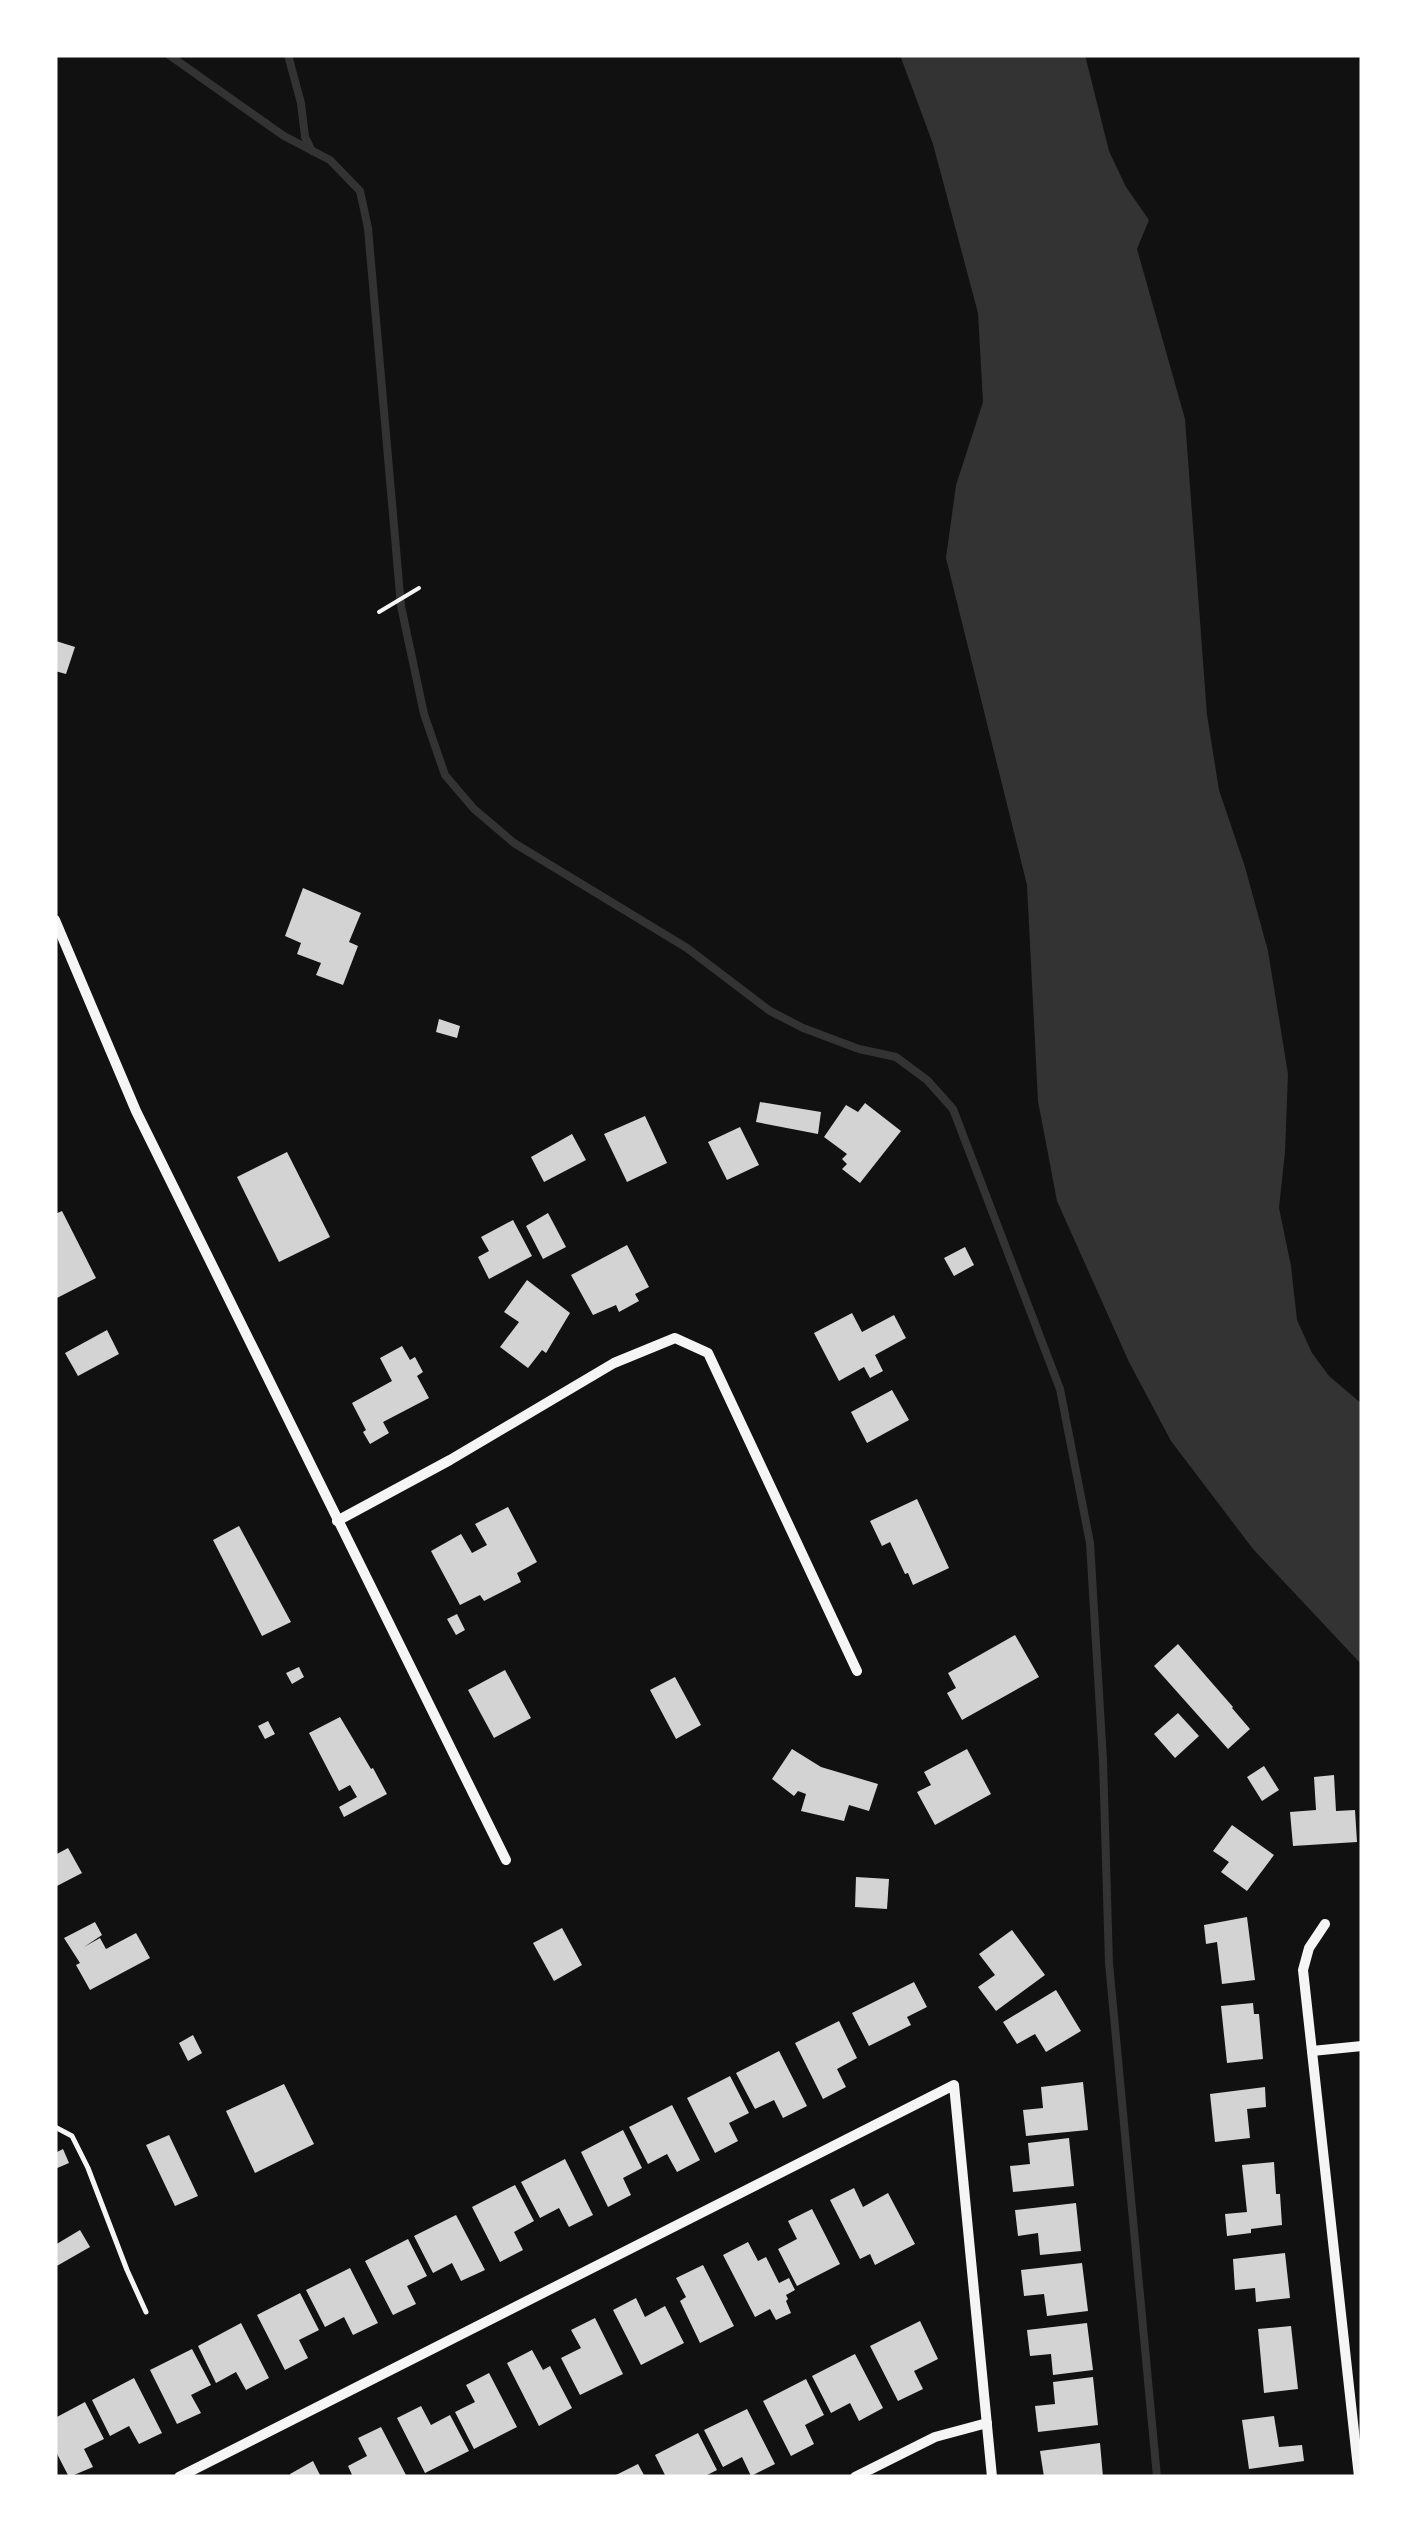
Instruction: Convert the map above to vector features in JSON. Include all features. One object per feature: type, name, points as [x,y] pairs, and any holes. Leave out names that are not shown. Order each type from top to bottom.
[{"type":"street","points":[[55,920],[136,1111],[506,1860]]},
{"type":"street","points":[[337,1521],[450,1460],[614,1363],[676,1338],[708,1353],[856,1671]]},
{"type":"street","points":[[1325,1924],[1309,1948],[1303,1970],[1360,2456],[1359,2477]]},
{"type":"street","points":[[1312,2051],[1362,2046]]},
{"type":"street","points":[[180,2477],[954,2085],[992,2477]]},
{"type":"street","points":[[855,2477],[935,2437],[987,2424]]},
{"type":"lane","points":[[55,2126],[72,2136],[88,2168],[146,2312]]},
{"type":"path","points":[[379,612],[419,588]]},
{"type":"shaded area","points":[[900,55],[1085,55],[1109,151],[1126,187],[1149,220],[1137,249],[1185,419],[1207,715],[1219,790],[1268,951],[1288,1074],[1279,1208],[1297,1320],[1312,1353],[1329,1376],[1362,1404],[1362,1665],[1253,1549],[1171,1441],[1129,1362],[1057,1201],[1038,1101],[1027,885],[946,558],[956,485],[983,402],[978,313],[933,144]]},
{"type":"building","points":[[56,641],[75,647],[66,674],[55,671]]},
{"type":"building","points":[[303,888],[361,913],[349,942],[358,946],[343,985],[316,975],[321,963],[297,954],[301,943],[285,936]]},
{"type":"building","points":[[439,1019],[460,1026],[457,1038],[436,1032]]},
{"type":"building","points":[[760,1102],[821,1112],[818,1134],[756,1122]]},
{"type":"building","points":[[865,1103],[901,1131],[860,1183],[842,1169],[847,1164],[842,1159],[847,1154],[824,1137],[846,1105],[858,1112]]},
{"type":"building","points":[[645,1116],[667,1163],[627,1182],[604,1134]]},
{"type":"building","points":[[740,1127],[759,1165],[727,1180],[708,1142]]},
{"type":"building","points":[[572,1134],[586,1160],[544,1182],[531,1157]]},
{"type":"building","points":[[287,1152],[330,1237],[279,1262],[237,1177]]},
{"type":"building","points":[[62,1211],[96,1278],[55,1299],[55,1214]]},
{"type":"building","points":[[548,1213],[566,1247],[543,1259],[526,1226]]},
{"type":"building","points":[[513,1220],[532,1256],[489,1279],[478,1257],[489,1251],[481,1237]]},
{"type":"building","points":[[627,1245],[649,1287],[635,1294],[639,1301],[619,1312],[616,1305],[593,1315],[571,1275]]},
{"type":"building","points":[[965,1247],[974,1265],[954,1276],[944,1258]]},
{"type":"building","points":[[527,1280],[570,1313],[546,1353],[542,1350],[528,1368],[500,1347],[519,1322],[504,1312]]},
{"type":"building","points":[[852,1313],[862,1332],[894,1315],[906,1338],[875,1355],[883,1371],[870,1378],[864,1367],[839,1381],[814,1333]]},
{"type":"building","points":[[107,1330],[119,1354],[78,1376],[65,1353]]},
{"type":"building","points":[[402,1346],[410,1360],[415,1357],[423,1372],[417,1376],[429,1398],[383,1422],[389,1433],[370,1444],[352,1403],[392,1381],[380,1358]]},
{"type":"building","points":[[892,1390],[909,1420],[867,1443],[851,1412]]},
{"type":"building","points":[[917,1499],[949,1568],[913,1585],[890,1542],[882,1546],[870,1521]]},
{"type":"building","points":[[508,1507],[537,1562],[517,1573],[521,1582],[484,1601],[480,1595],[460,1605],[431,1551],[461,1534],[472,1553],[487,1545],[475,1524]]},
{"type":"building","points":[[239,1526],[291,1622],[262,1636],[213,1540]]},
{"type":"building","points":[[457,1614],[465,1630],[456,1635],[447,1619]]},
{"type":"building","points":[[1015,1635],[1039,1677],[962,1720],[947,1693],[956,1688],[948,1673]]},
{"type":"building","points":[[1178,1644],[1250,1729],[1228,1749],[1154,1666]]},
{"type":"building","points":[[299,1667],[304,1677],[292,1684],[286,1673]]},
{"type":"building","points":[[505,1670],[531,1718],[494,1738],[468,1690]]},
{"type":"building","points":[[675,1677],[701,1725],[676,1739],[650,1690]]},
{"type":"building","points":[[1178,1713],[1199,1736],[1175,1758],[1154,1734]]},
{"type":"building","points":[[340,1717],[387,1794],[344,1817],[339,1807],[357,1797],[350,1785],[339,1791],[309,1733]]},
{"type":"building","points":[[268,1721],[275,1734],[265,1739],[258,1726]]},
{"type":"building","points":[[792,1749],[821,1767],[878,1784],[869,1811],[849,1805],[844,1821],[801,1811],[806,1794],[798,1791],[794,1796],[772,1779]]},
{"type":"building","points":[[967,1749],[991,1794],[935,1825],[917,1792],[931,1785],[924,1772]]},
{"type":"building","points":[[1264,1766],[1279,1790],[1262,1801],[1247,1777]]},
{"type":"building","points":[[1334,1775],[1336,1811],[1355,1810],[1357,1842],[1293,1846],[1290,1812],[1316,1810],[1314,1777]]},
{"type":"building","points":[[1232,1825],[1274,1855],[1247,1891],[1221,1872],[1229,1862],[1213,1851]]},
{"type":"building","points":[[68,1848],[82,1873],[55,1887],[55,1855]]},
{"type":"building","points":[[856,1877],[889,1879],[887,1909],[855,1907]]},
{"type":"building","points":[[1247,1917],[1255,1980],[1222,1984],[1217,1942],[1206,1944],[1204,1925]]},
{"type":"building","points":[[95,1922],[102,1935],[84,1947],[100,1938],[106,1949],[136,1933],[150,1958],[90,1990],[76,1965],[80,1963],[64,1938]]},
{"type":"building","points":[[562,1928],[582,1965],[554,1981],[533,1943]]},
{"type":"building","points":[[1012,1930],[1045,1975],[996,2011],[978,1987],[995,1975],[979,1954]]},
{"type":"building","points":[[914,1982],[927,2007],[907,2017],[911,2025],[869,2046],[852,2013]]},
{"type":"building","points":[[1056,1990],[1081,2031],[1046,2052],[1035,2034],[1017,2044],[1003,2022]]},
{"type":"building","points":[[1253,2003],[1254,2014],[1259,2014],[1263,2059],[1227,2063],[1221,2006]]},
{"type":"building","points":[[839,2021],[857,2058],[837,2069],[846,2087],[823,2099],[795,2043]]},
{"type":"building","points":[[193,2035],[202,2053],[188,2061],[179,2043]]},
{"type":"building","points":[[779,2051],[807,2106],[783,2118],[774,2100],[755,2109],[736,2073]]},
{"type":"building","points":[[730,2076],[749,2113],[729,2123],[738,2141],[715,2153],[687,2098]]},
{"type":"building","points":[[1083,2082],[1088,2130],[1026,2136],[1023,2110],[1043,2108],[1041,2087]]},
{"type":"building","points":[[284,2084],[314,2144],[255,2173],[226,2111]]},
{"type":"building","points":[[1265,2087],[1266,2107],[1247,2109],[1250,2138],[1215,2142],[1210,2094]]},
{"type":"building","points":[[672,2105],[700,2160],[677,2172],[667,2154],[648,2164],[629,2127]]},
{"type":"building","points":[[623,2130],[642,2168],[623,2178],[631,2195],[608,2207],[581,2152]]},
{"type":"building","points":[[169,2135],[198,2196],[175,2206],[146,2145]]},
{"type":"building","points":[[1069,2138],[1074,2186],[1013,2192],[1010,2166],[1030,2164],[1028,2143]]},
{"type":"building","points":[[63,2149],[69,2163],[55,2169],[55,2153]]},
{"type":"building","points":[[565,2159],[593,2215],[569,2227],[559,2208],[540,2218],[521,2182]]},
{"type":"building","points":[[1274,2162],[1282,2225],[1227,2236],[1225,2214],[1247,2212],[1242,2165]]},
{"type":"building","points":[[515,2185],[534,2221],[514,2232],[523,2250],[500,2262],[472,2207]]},
{"type":"building","points":[[854,2188],[863,2207],[888,2193],[915,2244],[875,2265],[870,2254],[860,2259],[830,2200]]},
{"type":"building","points":[[1076,2203],[1081,2251],[1040,2255],[1038,2233],[1018,2236],[1015,2210]]},
{"type":"building","points":[[812,2209],[840,2264],[797,2286],[778,2249],[797,2239],[788,2221]]},
{"type":"building","points":[[456,2215],[485,2270],[461,2281],[452,2263],[433,2273],[414,2236]]},
{"type":"building","points":[[80,2230],[90,2247],[55,2267],[55,2245]]},
{"type":"building","points":[[408,2239],[427,2276],[407,2286],[416,2304],[393,2315],[365,2261]]},
{"type":"building","points":[[748,2242],[758,2261],[766,2257],[779,2283],[789,2278],[795,2290],[786,2295],[791,2313],[776,2320],[770,2309],[755,2317],[723,2255]]},
{"type":"building","points":[[1285,2253],[1290,2298],[1256,2302],[1255,2288],[1235,2290],[1233,2259]]},
{"type":"building","points":[[1082,2263],[1088,2311],[1047,2316],[1044,2294],[1024,2296],[1021,2270]]},
{"type":"building","points":[[703,2265],[734,2326],[700,2343],[680,2301],[686,2297],[676,2278]]},
{"type":"building","points":[[350,2268],[378,2323],[353,2335],[344,2317],[325,2327],[306,2290]]},
{"type":"building","points":[[300,2293],[319,2330],[299,2340],[308,2358],[285,2370],[257,2315]]},
{"type":"building","points":[[636,2298],[645,2317],[665,2306],[684,2343],[641,2365],[613,2310]]},
{"type":"building","points":[[595,2318],[623,2374],[580,2395],[561,2358],[581,2348],[571,2330]]},
{"type":"building","points":[[920,2321],[938,2359],[914,2371],[923,2389],[898,2401],[870,2346]]},
{"type":"building","points":[[241,2323],[269,2378],[246,2390],[236,2372],[216,2383],[198,2346]]},
{"type":"building","points":[[1087,2323],[1093,2370],[1053,2375],[1051,2354],[1030,2356],[1027,2330]]},
{"type":"building","points":[[1291,2326],[1298,2389],[1264,2393],[1258,2329]]},
{"type":"building","points":[[192,2349],[211,2385],[191,2395],[201,2413],[177,2424],[150,2370]]},
{"type":"building","points":[[532,2350],[543,2370],[550,2366],[572,2408],[539,2426],[507,2363]]},
{"type":"building","points":[[855,2354],[883,2408],[859,2421],[850,2403],[831,2413],[812,2376]]},
{"type":"building","points":[[489,2373],[517,2427],[474,2449],[455,2412],[475,2402],[466,2385]]},
{"type":"building","points":[[1093,2377],[1098,2425],[1038,2432],[1035,2406],[1055,2404],[1053,2382]]},
{"type":"building","points":[[134,2378],[162,2433],[139,2444],[129,2426],[110,2436],[92,2400]]},
{"type":"building","points":[[806,2379],[824,2415],[805,2425],[814,2444],[791,2456],[763,2401]]},
{"type":"building","points":[[85,2402],[104,2439],[84,2449],[93,2467],[69,2477],[55,2450],[55,2418]]},
{"type":"building","points":[[421,2406],[431,2425],[450,2415],[469,2451],[425,2473],[397,2418]]},
{"type":"building","points":[[747,2409],[775,2464],[751,2476],[742,2457],[723,2467],[704,2430]]},
{"type":"building","points":[[1274,2416],[1279,2447],[1302,2445],[1304,2461],[1249,2469],[1242,2420]]},
{"type":"building","points":[[381,2427],[407,2477],[353,2477],[348,2466],[367,2456],[358,2438]]},
{"type":"building","points":[[698,2433],[717,2470],[703,2477],[666,2477],[655,2455]]},
{"type":"building","points":[[1100,2443],[1103,2477],[1044,2477],[1040,2451]]},
{"type":"building","points":[[313,2461],[321,2477],[291,2477],[290,2474]]},
{"type":"building","points":[[638,2464],[645,2477],[612,2477]]},
{"type":"waterway","points":[[169,55],[284,136],[330,160],[360,191],[368,228],[401,606],[424,714],[445,775],[474,809],[514,843],[687,948],[770,1011],[859,1049],[896,1057],[927,1080],[953,1109],[1060,1389],[1090,1543],[1103,1760],[1109,1963],[1157,2477]]},
{"type":"waterway","points":[[288,55],[305,137],[312,151]]}]
